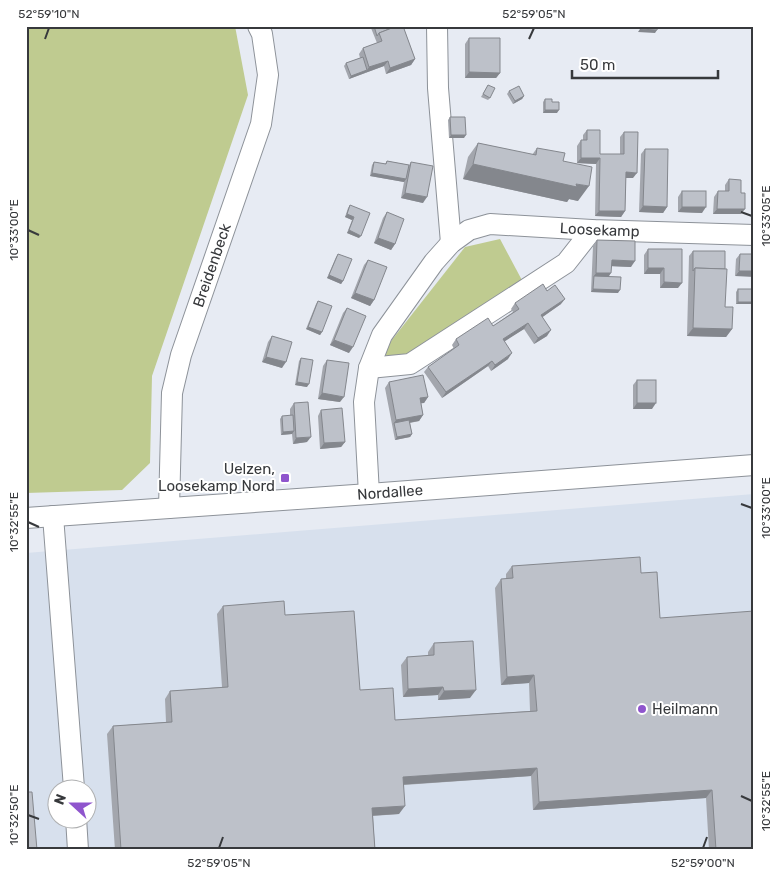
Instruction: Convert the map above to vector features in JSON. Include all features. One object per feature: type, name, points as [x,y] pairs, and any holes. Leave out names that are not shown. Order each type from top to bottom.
[{"type":"street","name":"Breidenbeck","points":[[169,508],[172,393],[181,354],[261,124],[268,76],[262,34],[258,26]]},
{"type":"street","points":[[437,26],[438,88],[452,243]]},
{"type":"street","name":"Loosekamp","points":[[369,494],[364,402],[369,368],[382,335],[434,262],[452,243],[469,230],[490,224],[592,230],[754,235]]},
{"type":"street","points":[[369,368],[410,364],[566,264],[592,230]]},
{"type":"street","name":"Nordallee","points":[[26,518],[754,465]]},
{"type":"street","points":[[53,516],[73,778]]},
{"type":"street","points":[[77,828],[78,850]]},
{"type":"shaded area","points":[[754,494],[754,850],[26,850],[26,553]]},
{"type":"green space","points":[[26,26],[235,26],[248,95],[152,376],[150,463],[122,490],[26,493]]},
{"type":"green space","points":[[500,239],[524,284],[415,353],[387,359],[380,355],[465,247]]},
{"type":"building","points":[[374,26],[397,26],[379,33],[377,36]]},
{"type":"building","points":[[397,26],[403,26],[415,59],[390,68],[388,61],[369,67],[363,48],[382,41],[379,33]]},
{"type":"building","points":[[640,26],[658,26],[657,30],[640,29]]},
{"type":"building","points":[[469,38],[500,38],[500,73],[469,72]]},
{"type":"building","points":[[363,57],[367,70],[351,76],[346,63]]},
{"type":"building","points":[[488,85],[495,88],[490,98],[483,94]]},
{"type":"building","points":[[519,86],[524,96],[515,101],[509,91]]},
{"type":"building","points":[[545,99],[559,102],[559,110],[545,110]]},
{"type":"building","points":[[450,117],[465,117],[466,135],[451,135]]},
{"type":"building","points":[[587,130],[600,130],[600,154],[624,154],[624,132],[638,132],[637,173],[626,172],[625,211],[599,211],[600,158],[581,158],[581,140],[587,140]]},
{"type":"building","points":[[478,143],[536,155],[537,148],[565,153],[563,161],[592,167],[589,186],[576,184],[577,187],[473,164]]},
{"type":"building","points":[[645,149],[668,149],[667,207],[643,206]]},
{"type":"building","points":[[387,161],[409,165],[406,179],[372,173],[374,162],[386,164]]},
{"type":"building","points":[[411,162],[433,166],[427,197],[405,193]]},
{"type":"building","points":[[729,179],[741,180],[741,193],[745,193],[745,209],[717,209],[718,191],[729,191]]},
{"type":"building","points":[[682,191],[706,191],[706,207],[682,207]]},
{"type":"building","points":[[350,205],[370,213],[361,236],[349,230],[354,217],[347,214]]},
{"type":"building","points":[[387,212],[404,219],[395,244],[378,238]]},
{"type":"building","points":[[597,240],[635,241],[635,261],[612,260],[611,273],[596,273]]},
{"type":"building","points":[[648,249],[682,249],[682,283],[664,282],[664,268],[648,268]]},
{"type":"building","points":[[693,251],[725,251],[725,269],[695,268],[693,271]]},
{"type":"building","points":[[338,254],[352,259],[343,281],[329,275]]},
{"type":"building","points":[[740,254],[754,254],[754,271],[739,271]]},
{"type":"building","points":[[368,260],[387,267],[374,300],[355,293]]},
{"type":"building","points":[[695,268],[727,269],[725,307],[733,307],[732,329],[693,328]]},
{"type":"building","points":[[594,276],[621,277],[620,290],[593,289]]},
{"type":"building","points":[[543,284],[547,291],[555,285],[565,299],[541,315],[551,330],[538,338],[528,323],[503,339],[512,353],[495,365],[492,361],[446,392],[428,367],[459,345],[456,339],[488,318],[493,326],[519,309],[515,303]]},
{"type":"building","points":[[738,289],[754,289],[754,302],[738,302]]},
{"type":"building","points":[[318,301],[332,306],[322,332],[308,327]]},
{"type":"building","points":[[347,308],[366,316],[353,347],[334,340]]},
{"type":"building","points":[[272,336],[292,342],[286,362],[266,357]]},
{"type":"building","points":[[301,358],[313,360],[309,384],[297,382]]},
{"type":"building","points":[[327,360],[349,363],[344,397],[322,393]]},
{"type":"building","points":[[423,375],[428,397],[420,398],[423,415],[396,420],[389,382]]},
{"type":"building","points":[[637,380],[656,380],[656,403],[637,403]]},
{"type":"building","points":[[308,402],[311,437],[296,438],[294,403]]},
{"type":"building","points":[[342,408],[345,442],[324,443],[321,410]]},
{"type":"building","points":[[293,415],[294,431],[283,432],[282,416]]},
{"type":"building","points":[[409,420],[412,434],[397,437],[394,423]]},
{"type":"building","name":"Heilmann","points":[[640,557],[641,573],[657,572],[660,618],[754,611],[754,850],[716,850],[712,790],[539,802],[537,768],[403,777],[405,806],[372,808],[375,850],[121,850],[113,726],[172,722],[170,691],[228,687],[223,606],[284,601],[285,615],[354,611],[360,690],[393,688],[395,720],[537,711],[534,675],[507,677],[501,579],[513,578],[512,566]]},
{"type":"building","points":[[473,641],[476,690],[444,691],[443,687],[408,689],[407,657],[434,655],[434,643]]},
{"type":"building","points":[[26,792],[32,792],[37,850],[26,850]]},
{"type":"place","name":"Uelzen, Loosekamp Nord","points":[[285,478]]},
{"type":"place","name":"Heilmann","points":[[642,709]]}]
